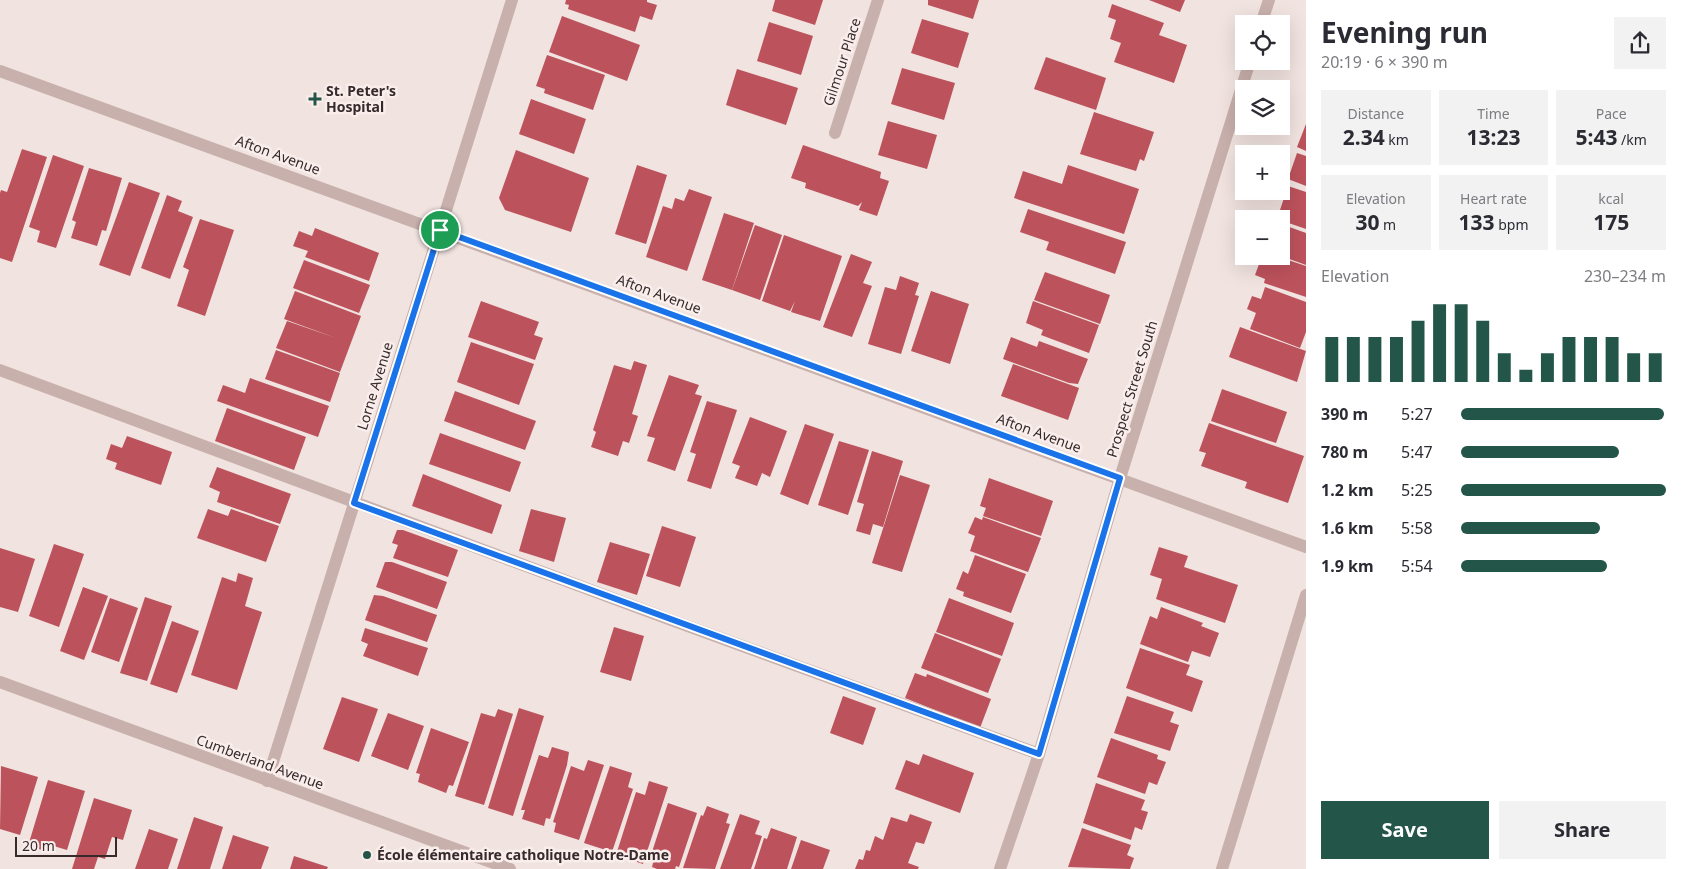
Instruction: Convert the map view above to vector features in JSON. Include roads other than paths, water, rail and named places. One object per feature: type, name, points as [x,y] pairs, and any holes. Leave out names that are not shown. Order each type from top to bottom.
[{"type":"street","name":"Lorne Avenue","points":[[267,781],[512,0]]},
{"type":"street","name":"Gilmour Place","points":[[835,133],[878,0]]},
{"type":"street","points":[[1265,15],[1269,0]]},
{"type":"street","name":"Prospect Street South","points":[[1000,869],[1039,754],[1120,478],[1247,70]]},
{"type":"street","name":"Afton Avenue","points":[[0,71],[1306,547]]},
{"type":"street","points":[[0,370],[354,503],[1039,754]]},
{"type":"street","points":[[1222,869],[1306,596]]},
{"type":"street","name":"Cumberland Avenue","points":[[0,682],[510,869]]},
{"type":"place","name":"St. Peter's Hospital","points":[[315,99]]},
{"type":"place","name":"École élémentaire catholique Notre-Dame","points":[[367,855]]}]
